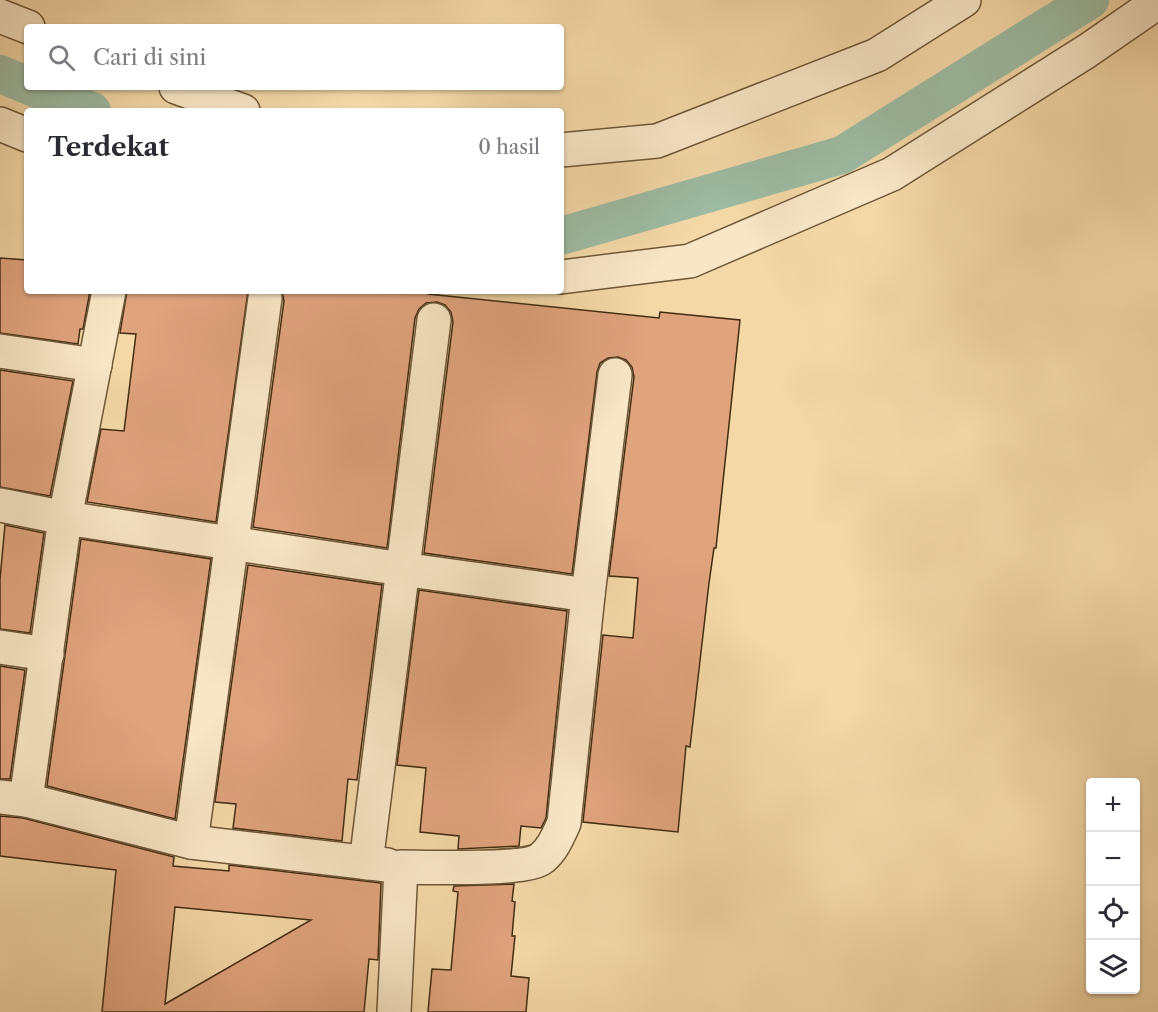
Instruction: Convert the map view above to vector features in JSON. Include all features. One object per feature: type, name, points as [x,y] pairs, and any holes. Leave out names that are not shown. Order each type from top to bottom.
[{"type":"street","points":[[564,150],[657,141],[877,55],[963,0]]},
{"type":"street","points":[[564,277],[690,261],[892,174],[1087,51],[1158,2]]},
{"type":"street","points":[[0,16],[24,25]]},
{"type":"street","points":[[184,90],[235,108]]},
{"type":"street","points":[[0,124],[24,134]]},
{"type":"street","points":[[108,294],[65,518],[47,654],[13,799],[191,842],[401,867],[516,865],[540,860],[553,846],[564,823],[588,595],[615,375]]},
{"type":"street","points":[[191,842],[265,298]]},
{"type":"street","points":[[366,863],[434,320]]},
{"type":"street","points":[[0,351],[95,365]]},
{"type":"street","points":[[0,505],[65,518],[588,595]]},
{"type":"street","points":[[0,647],[47,654]]},
{"type":"street","points":[[394,1012],[401,867]]},
{"type":"building","points":[[0,258],[24,260],[24,294],[89,294],[78,344],[0,333]]},
{"type":"building","points":[[126,294],[248,294],[216,522],[87,502],[101,429],[124,431],[136,334],[120,333]]},
{"type":"building","points":[[283,294],[428,294],[659,318],[660,312],[740,320],[716,548],[714,548],[709,583],[690,747],[686,746],[678,832],[583,822],[603,635],[633,638],[638,578],[609,576],[634,377],[632,367],[626,360],[618,357],[608,358],[600,363],[597,372],[572,574],[424,553],[453,322],[451,312],[445,305],[437,302],[426,303],[419,309],[415,318],[387,548],[253,527],[284,301]]},
{"type":"building","points":[[0,370],[73,381],[50,496],[0,487]]},
{"type":"building","points":[[5,525],[44,533],[30,633],[0,629],[0,579]]},
{"type":"building","points":[[81,539],[211,559],[175,819],[47,786]]},
{"type":"building","points":[[248,565],[382,585],[357,780],[348,779],[342,841],[233,828],[236,804],[215,802]]},
{"type":"building","points":[[419,590],[567,611],[546,818],[541,828],[521,826],[519,846],[458,849],[459,836],[420,832],[426,768],[397,765]]},
{"type":"building","points":[[0,666],[25,670],[10,779],[0,779]]},
{"type":"building","points":[[0,816],[23,818],[174,857],[173,866],[229,871],[229,865],[381,883],[378,960],[369,959],[364,1012],[102,1012],[116,870],[0,856]],"holes":[[[175,907],[311,920],[165,1004]]]},
{"type":"building","points":[[514,884],[512,936],[515,936],[511,976],[529,978],[526,1012],[428,1012],[432,969],[451,970],[458,892],[453,891],[454,886]]},
{"type":"waterway","points":[[564,235],[842,155],[1090,0]]},
{"type":"waterway","points":[[0,74],[24,84]]},
{"type":"waterway","points":[[40,90],[84,108]]}]
